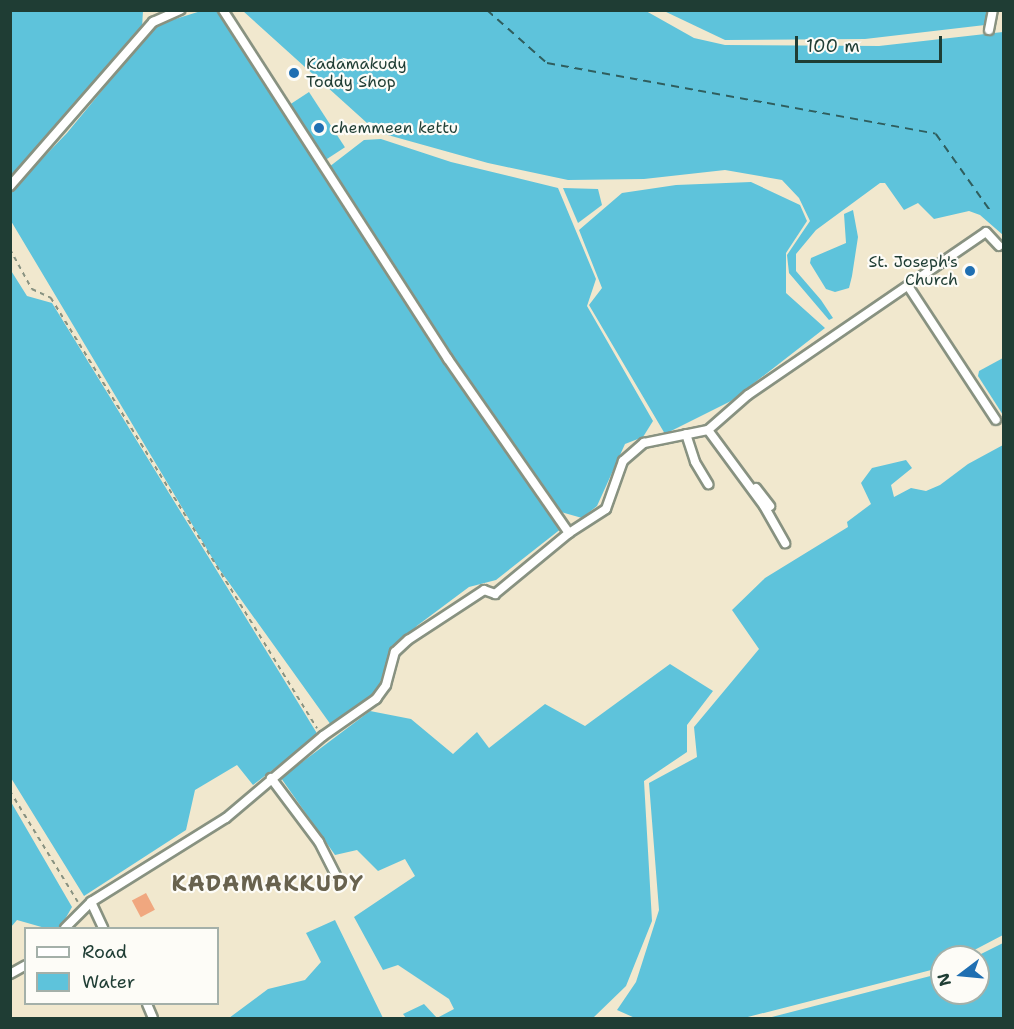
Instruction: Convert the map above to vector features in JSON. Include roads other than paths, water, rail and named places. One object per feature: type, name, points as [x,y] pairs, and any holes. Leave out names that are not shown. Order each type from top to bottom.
[{"type":"street","points":[[10,186],[153,22],[180,10]]},
{"type":"street","points":[[223,10],[448,359],[569,533]]},
{"type":"street","points":[[989,30],[993,10]]},
{"type":"street","points":[[66,927],[91,902],[226,818],[323,736],[376,699],[386,685],[395,652],[408,640],[484,590],[495,594],[569,533],[606,509],[623,461],[644,443],[711,428],[748,395],[986,232],[999,246]]},
{"type":"street","points":[[908,285],[996,420]]},
{"type":"street","points":[[711,428],[770,506]]},
{"type":"street","points":[[711,428],[764,506],[785,543]]},
{"type":"street","points":[[687,434],[695,462],[708,484]]},
{"type":"street","points":[[271,778],[319,842],[336,875]]},
{"type":"street","points":[[91,902],[103,927]]},
{"type":"street","points":[[10,974],[24,967]]},
{"type":"water","points":[[11,11],[143,11],[142,28],[11,180]]},
{"type":"water","points":[[201,11],[219,11],[438,351],[562,528],[496,580],[469,587],[418,625],[389,653],[378,690],[331,725],[217,566],[11,221],[11,191],[67,133],[156,25]]},
{"type":"water","points":[[243,11],[646,11],[694,38],[725,45],[879,46],[1003,32],[1003,235],[980,215],[969,211],[934,219],[918,203],[904,210],[885,183],[880,183],[816,230],[796,254],[796,271],[821,300],[833,318],[829,320],[789,273],[787,255],[810,221],[799,198],[782,180],[725,170],[644,179],[568,180],[488,163],[377,132]]},
{"type":"water","points":[[664,11],[987,11],[985,25],[865,39],[725,40]]},
{"type":"water","name":"chemmeen kettu","points":[[309,92],[345,147],[323,162],[287,106]]},
{"type":"water","points":[[381,139],[451,162],[558,188],[596,279],[587,306],[653,421],[643,437],[625,444],[597,506],[582,518],[561,512],[463,378],[329,167],[364,140]]},
{"type":"water","points":[[751,182],[800,205],[807,221],[786,253],[786,293],[825,328],[731,401],[665,434],[589,305],[602,288],[579,230],[622,193],[676,185]]},
{"type":"water","points":[[563,188],[598,189],[602,205],[578,223]]},
{"type":"water","points":[[853,210],[858,237],[852,276],[849,288],[835,292],[826,289],[810,263],[811,258],[846,243],[844,214]]},
{"type":"water","points":[[10,269],[27,296],[52,303],[318,735],[253,785],[237,765],[195,790],[186,830],[84,896],[11,778]]},
{"type":"water","points":[[1003,358],[1004,415],[978,376],[979,371]]},
{"type":"water","points":[[1003,445],[1003,935],[984,945],[930,945],[930,970],[744,1018],[635,1018],[617,1010],[636,982],[659,910],[649,783],[697,757],[694,727],[759,649],[732,610],[765,578],[848,527],[847,522],[871,504],[861,483],[872,468],[906,460],[912,468],[891,485],[894,497],[911,488],[926,491],[940,485],[968,464]]},
{"type":"water","points":[[670,664],[713,691],[687,725],[687,752],[644,781],[652,921],[626,986],[593,1018],[437,1018],[454,1009],[449,999],[398,965],[383,970],[354,917],[415,876],[405,859],[378,871],[357,850],[335,855],[281,778],[370,711],[411,719],[453,754],[477,732],[489,748],[545,704],[585,726]]},
{"type":"water","points":[[11,802],[72,907],[61,927],[42,927],[17,920],[11,927]]},
{"type":"water","points":[[335,920],[383,1018],[229,1018],[268,989],[305,980],[321,962],[306,933]]},
{"type":"water","points":[[1003,943],[1003,1018],[768,1018],[930,976],[930,1005],[990,1005],[990,950]]},
{"type":"water","points":[[424,1004],[437,1018],[406,1018],[403,1014]]},
{"type":"place","name":"Kadamakudy Toddy Shop","points":[[294,73]]},
{"type":"place","name":"chemmeen kettu","points":[[319,128]]},
{"type":"place","name":"St. Joseph's Church","points":[[970,271]]},
{"type":"district","name":"KADAMAKKUDY","points":[[268,884]]}]
